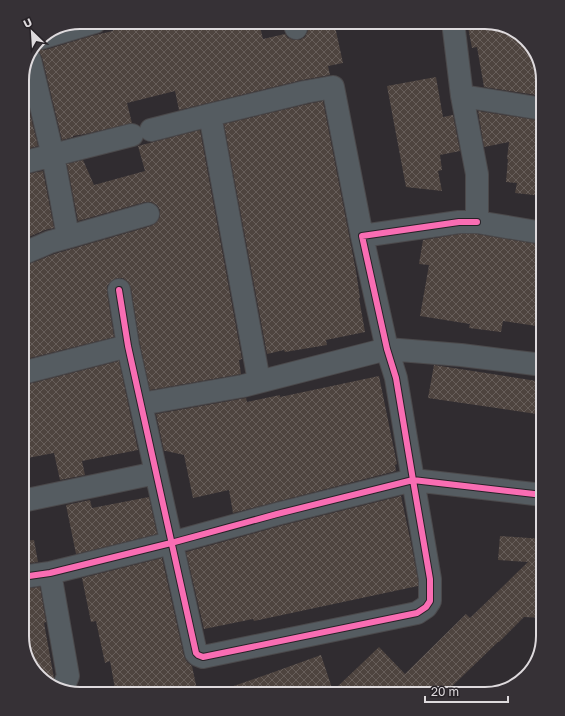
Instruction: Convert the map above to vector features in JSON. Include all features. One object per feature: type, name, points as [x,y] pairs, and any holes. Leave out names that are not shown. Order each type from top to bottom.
[{"type":"street","points":[[454,29],[462,96],[477,174],[477,222]]},
{"type":"street","points":[[31,66],[61,198],[68,237]]},
{"type":"street","points":[[29,161],[210,115],[332,87],[362,236],[387,349],[396,378],[430,579],[430,601],[426,607],[417,613],[202,657],[196,653],[128,346],[119,290]]},
{"type":"street","points":[[462,96],[536,108]]},
{"type":"street","points":[[210,115],[259,381]]},
{"type":"street","points":[[29,251],[50,242],[148,214]]},
{"type":"street","points":[[362,236],[459,222],[477,222],[536,232]]},
{"type":"street","points":[[29,371],[128,346]]},
{"type":"street","points":[[141,404],[242,386],[387,349],[461,355],[536,364]]},
{"type":"street","points":[[29,500],[156,473]]},
{"type":"street","points":[[29,576],[50,573],[171,543],[413,480],[536,494]]},
{"type":"street","points":[[50,573],[68,676],[64,684]]},
{"type":"building","points":[[112,29],[261,29],[263,39],[285,34],[288,38],[300,40],[305,37],[308,29],[336,29],[343,63],[328,66],[330,75],[302,80],[179,110],[175,91],[127,103],[132,123],[73,136],[62,140],[42,57],[39,52],[52,52],[52,48],[113,31]]},
{"type":"building","points":[[468,29],[495,30],[516,39],[531,57],[535,70],[536,95],[484,87],[477,47],[472,48]]},
{"type":"building","points":[[436,77],[443,117],[453,115],[460,151],[440,155],[442,170],[438,171],[442,191],[406,187],[387,86]]},
{"type":"building","points":[[323,101],[356,271],[365,332],[326,340],[327,345],[285,352],[284,350],[267,354],[224,124]]},
{"type":"building","points":[[29,109],[38,146],[29,148]]},
{"type":"building","points":[[478,111],[536,120],[536,195],[515,193],[517,183],[506,182],[509,142],[484,147]]},
{"type":"building","points":[[200,130],[242,359],[239,360],[241,374],[150,390],[140,344],[131,288],[128,282],[123,278],[117,278],[111,281],[107,286],[114,337],[29,358],[29,264],[54,254],[151,226],[157,222],[160,217],[160,210],[157,205],[151,202],[145,202],[78,221],[67,164],[83,160],[94,185],[145,171],[138,146]]},
{"type":"building","points":[[43,171],[54,228],[29,237],[29,174]]},
{"type":"building","points":[[460,234],[476,234],[536,244],[536,326],[503,321],[501,332],[469,328],[470,324],[420,316],[429,265],[419,264],[423,240]]},
{"type":"building","points":[[119,361],[138,450],[82,461],[85,475],[60,480],[54,453],[29,458],[29,384]]},
{"type":"building","points":[[434,365],[536,381],[536,414],[428,398]]},
{"type":"building","points":[[379,376],[397,464],[395,465],[396,471],[233,513],[229,490],[193,498],[184,455],[164,451],[156,414],[246,398],[247,402],[280,395],[280,397]]},
{"type":"building","points":[[401,496],[418,586],[254,621],[253,619],[204,629],[186,552],[280,526]]},
{"type":"building","points":[[149,497],[157,534],[76,554],[66,505],[90,500],[92,508]]},
{"type":"building","points":[[500,536],[536,539],[536,618],[524,617],[451,687],[337,687],[379,647],[405,674],[466,614],[470,618],[528,562],[498,560]]},
{"type":"building","points":[[29,540],[34,540],[38,562],[29,563]]},
{"type":"building","points":[[162,558],[184,656],[187,662],[192,666],[196,687],[115,687],[110,661],[105,663],[96,621],[91,622],[82,578]]},
{"type":"building","points":[[40,587],[46,622],[44,623],[53,679],[42,670],[33,656],[29,643],[29,588]]},
{"type":"building","points":[[321,655],[332,687],[231,687],[274,672]]},
{"type":"cycle path","points":[[29,576],[50,573],[171,543],[277,514],[413,480],[396,378],[387,349],[362,236],[459,222],[477,222]]},
{"type":"cycle path","points":[[119,290],[128,346],[196,653],[198,655],[203,657],[417,613],[426,607],[430,601],[430,579],[413,480],[536,494]]}]
